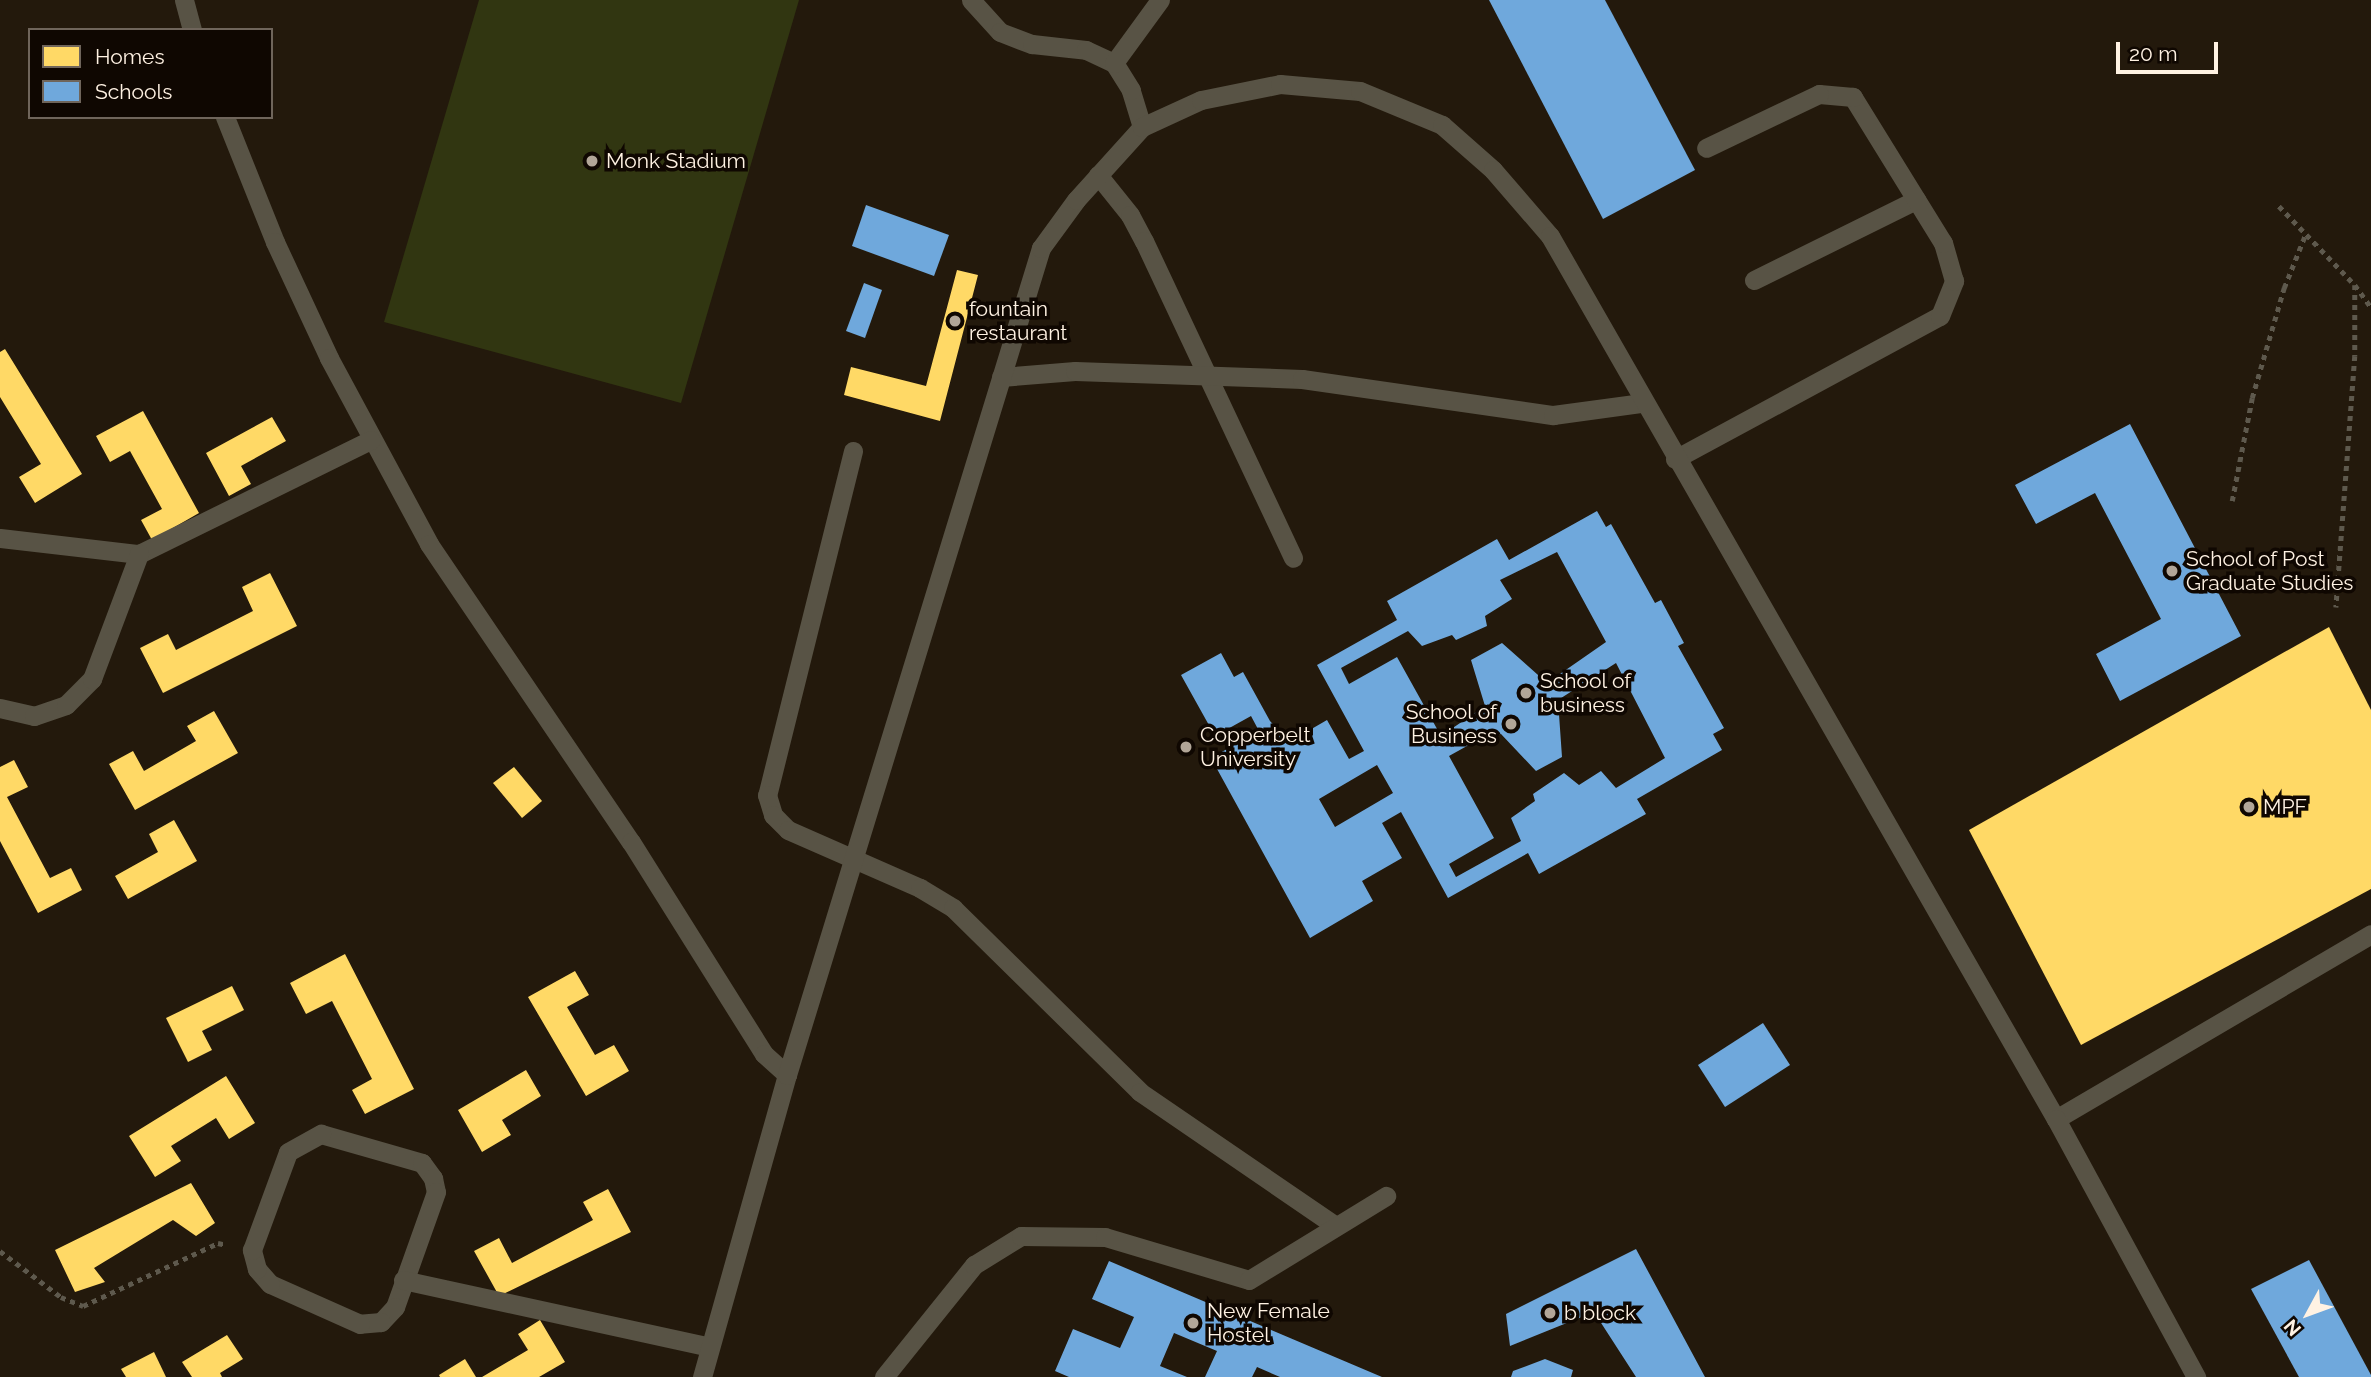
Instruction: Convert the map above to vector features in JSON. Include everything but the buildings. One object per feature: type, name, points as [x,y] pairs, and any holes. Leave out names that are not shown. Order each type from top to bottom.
[{"type":"lane","points":[[184,0],[191,28]]},
{"type":"lane","points":[[971,0],[1000,32],[1032,44],[1086,50],[1114,63],[1132,90],[1142,127]]},
{"type":"lane","points":[[1114,63],[1160,0]]},
{"type":"lane","points":[[702,1377],[787,1075],[1041,248],[1098,175],[1142,127],[1201,100],[1280,84],[1360,91],[1442,125],[1493,170],[1550,236],[1642,403],[2056,1119],[2196,1377]]},
{"type":"lane","points":[[1675,459],[1940,316],[1955,281],[1943,243],[1853,97],[1819,94],[1706,148]]},
{"type":"lane","points":[[226,119],[275,242],[371,440],[429,544],[631,842],[764,1054],[787,1075]]},
{"type":"lane","points":[[1098,175],[1130,215],[1209,376],[1293,558]]},
{"type":"lane","points":[[1754,280],[1916,200]]},
{"type":"lane","points":[[1001,377],[1075,371],[1313,381],[1553,415],[1642,403]]},
{"type":"lane","points":[[0,538],[139,554],[371,440]]},
{"type":"lane","points":[[853,451],[767,795],[773,815],[788,830],[853,862],[920,888],[953,908],[1140,1092],[1336,1226]]},
{"type":"lane","points":[[0,708],[34,716],[66,705],[92,679],[139,554]]},
{"type":"lane","points":[[2056,1119],[2371,934]]},
{"type":"lane","points":[[321,1134],[422,1163],[433,1178],[436,1192],[403,1280],[395,1307],[381,1322],[360,1324],[270,1284],[257,1269],[252,1250],[288,1152],[321,1134]]},
{"type":"lane","points":[[884,1377],[974,1265],[1021,1236],[1105,1237],[1249,1280],[1386,1196]]},
{"type":"lane","points":[[403,1280],[710,1347]]},
{"type":"path","points":[[2279,206],[2355,285],[2371,307]]},
{"type":"path","points":[[2232,501],[2252,398],[2284,288],[2306,233]]},
{"type":"path","points":[[2336,607],[2354,356],[2355,285]]},
{"type":"path","points":[[0,1251],[61,1297],[83,1306],[218,1243],[252,1250]]},
{"type":"green space","name":"Monk Stadium","points":[[479,0],[799,0],[681,403],[384,322]]},
{"type":"place","name":"Monk Stadium","points":[[592,161]]},
{"type":"place","name":"fountain restaurant","points":[[955,321]]},
{"type":"place","name":"School of Post Graduate Studies","points":[[2172,571]]},
{"type":"place","name":"School of business","points":[[1526,693]]},
{"type":"place","name":"School of Business","points":[[1511,724]]},
{"type":"place","name":"Copperbelt University","points":[[1186,747]]},
{"type":"place","name":"MPF","points":[[2249,807]]},
{"type":"place","name":"b block","points":[[1550,1313]]},
{"type":"place","name":"New Female Hostel","points":[[1193,1323]]}]
